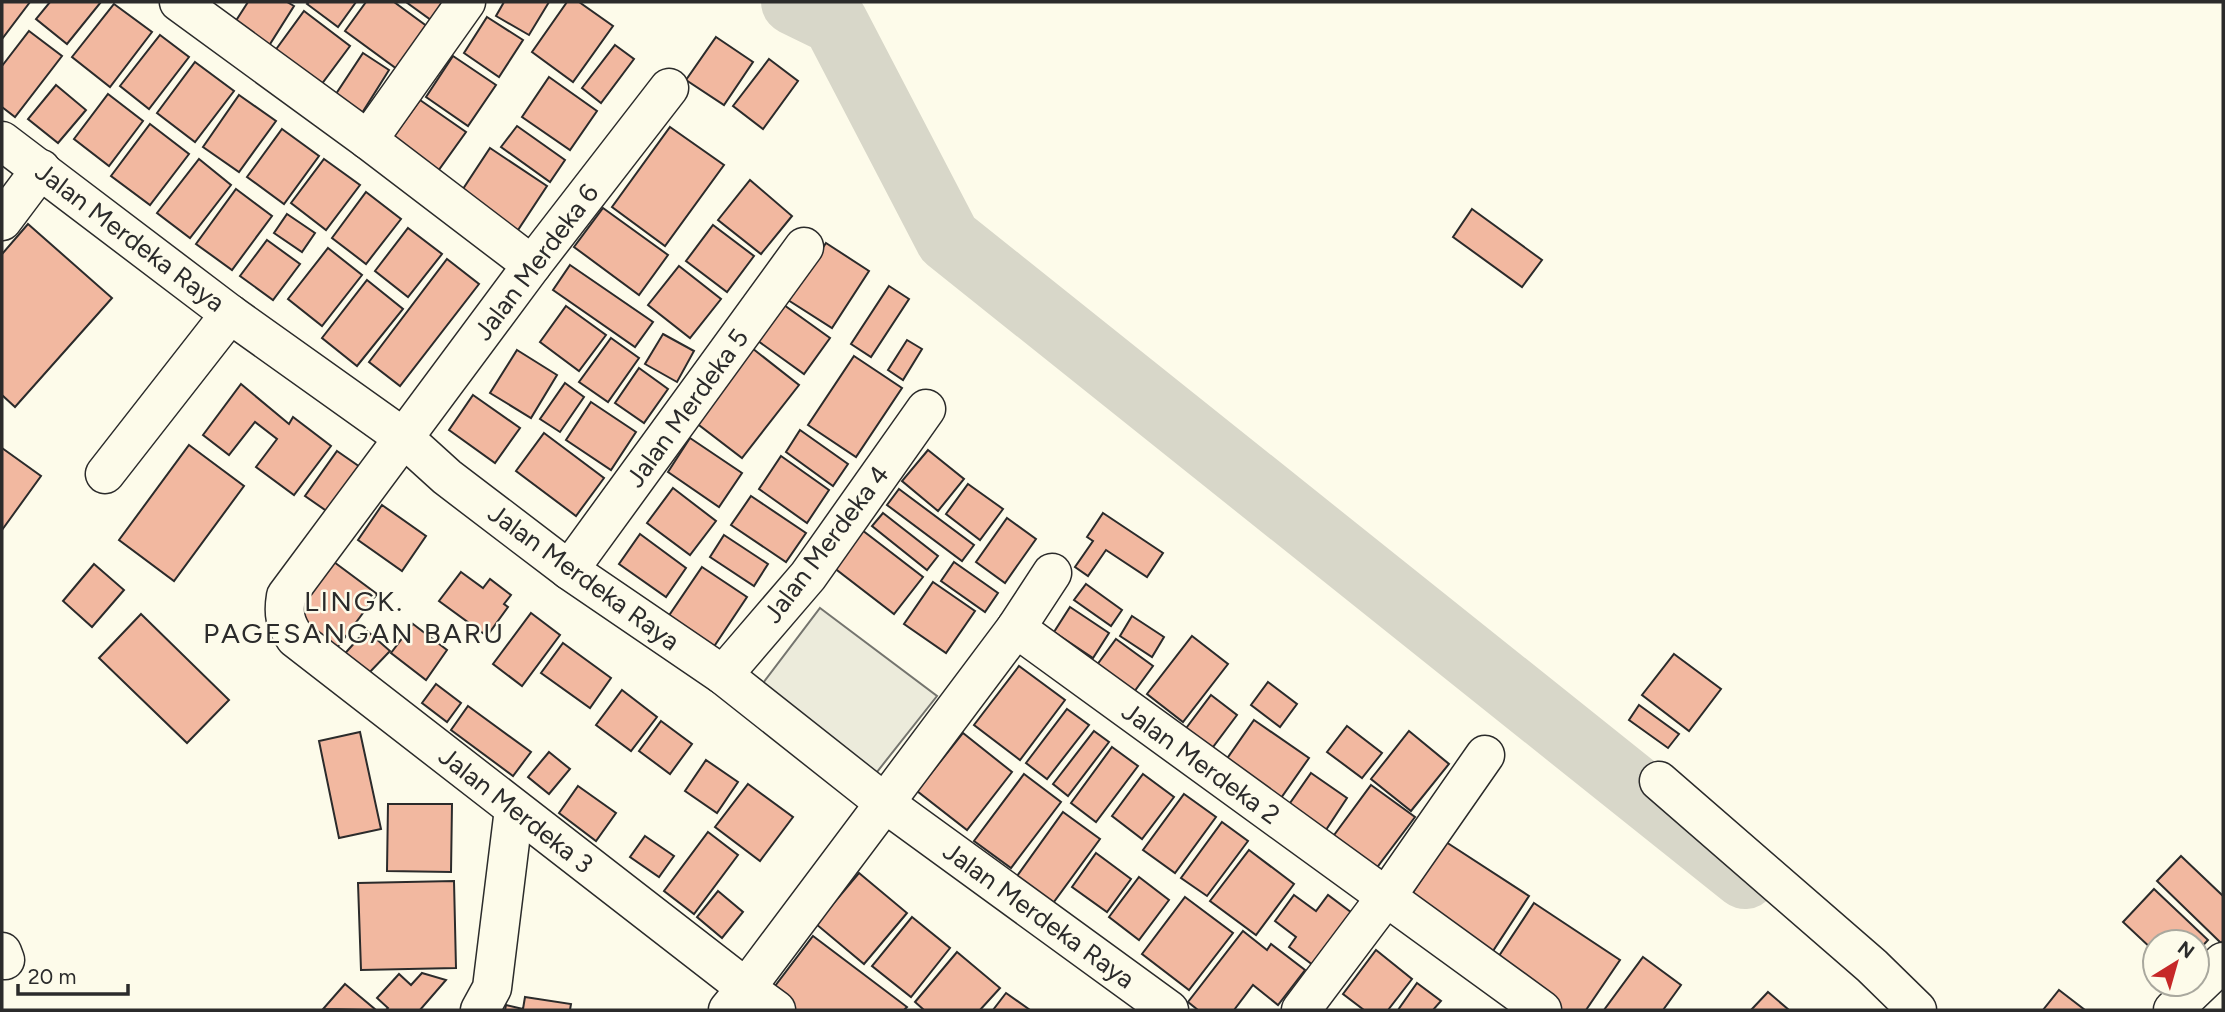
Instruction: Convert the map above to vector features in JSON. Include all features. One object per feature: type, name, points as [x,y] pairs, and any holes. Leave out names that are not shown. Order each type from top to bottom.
[{"type":"street","points":[[368,140],[466,2]]},
{"type":"street","points":[[191,5],[532,265]]},
{"type":"street","name":"Jalan Merdeka 6","points":[[404,438],[532,265],[669,88]]},
{"type":"street","name":"Jalan Merdeka Raya","points":[[2,141],[230,314],[404,438],[447,477],[569,570],[723,675],[886,804],[1168,1010]]},
{"type":"street","points":[[2,221],[41,169]]},
{"type":"street","name":"Jalan Merdeka 5","points":[[569,570],[804,247]]},
{"type":"street","points":[[105,474],[230,314]]},
{"type":"street","name":"Jalan Merdeka 4","points":[[723,675],[808,576],[926,409]]},
{"type":"street","name":"Jalan Merdeka 3","points":[[404,438],[286,596],[283,612],[286,624],[295,638],[514,809],[737,999],[776,1010]]},
{"type":"street","points":[[737,999],[886,804],[1016,628],[1052,573]]},
{"type":"street","name":"Jalan Merdeka 2","points":[[1016,628],[1542,1010]]},
{"type":"street","points":[[1301,1010],[1485,755]]},
{"type":"street","points":[[1659,781],[1852,948],[1917,1010]]},
{"type":"street","points":[[481,1010],[492,988],[514,809]]},
{"type":"street","points":[[2173,1010],[2223,962]]},
{"type":"shaded area","points":[[820,608],[937,696],[873,777],[757,691]]},
{"type":"building","points":[[2,2],[30,2],[2,39]]},
{"type":"building","points":[[50,2],[101,2],[67,44],[36,19]]},
{"type":"building","points":[[248,2],[287,2],[294,6],[265,52],[230,30]]},
{"type":"building","points":[[356,2],[338,27],[307,4]]},
{"type":"building","points":[[366,2],[394,2],[428,27],[397,69],[345,31]]},
{"type":"building","points":[[406,2],[444,2],[431,20]]},
{"type":"building","points":[[504,2],[549,2],[529,35],[496,16]]},
{"type":"building","points":[[567,2],[579,2],[613,26],[573,82],[532,52]]},
{"type":"building","points":[[114,4],[152,32],[110,87],[72,57]]},
{"type":"building","points":[[304,11],[350,46],[315,93],[269,59]]},
{"type":"building","points":[[487,17],[523,40],[499,77],[464,53]]},
{"type":"building","points":[[29,31],[62,56],[15,117],[2,107],[2,66]]},
{"type":"building","points":[[160,35],[189,57],[149,109],[120,86]]},
{"type":"building","points":[[716,37],[753,62],[724,105],[686,80]]},
{"type":"building","points":[[615,45],[634,59],[601,103],[582,88]]},
{"type":"building","points":[[363,53],[389,70],[357,121],[330,103]]},
{"type":"building","points":[[453,56],[496,85],[468,126],[426,97]]},
{"type":"building","points":[[769,59],[798,81],[763,129],[733,106]]},
{"type":"building","points":[[195,62],[234,91],[195,142],[157,113]]},
{"type":"building","points":[[549,77],[597,111],[570,150],[522,117]]},
{"type":"building","points":[[56,85],[86,110],[58,143],[28,119]]},
{"type":"building","points":[[108,94],[143,121],[109,166],[74,139]]},
{"type":"building","points":[[239,95],[276,121],[239,172],[203,147]]},
{"type":"building","points":[[420,100],[466,132],[433,178],[387,146]]},
{"type":"building","points":[[150,124],[189,154],[150,205],[111,176]]},
{"type":"building","points":[[517,126],[565,160],[550,182],[501,147]]},
{"type":"building","points":[[670,127],[724,165],[665,246],[612,207]]},
{"type":"building","points":[[282,129],[319,156],[284,204],[247,177]]},
{"type":"building","points":[[490,148],[547,186],[516,233],[459,195]]},
{"type":"building","points":[[199,159],[231,185],[190,238],[157,213]]},
{"type":"building","points":[[324,159],[360,185],[326,230],[291,203]]},
{"type":"building","points":[[750,180],[792,216],[761,254],[718,220]]},
{"type":"building","points":[[236,189],[272,216],[232,270],[196,244]]},
{"type":"building","points":[[366,192],[401,219],[366,264],[332,238]]},
{"type":"building","points":[[603,208],[668,255],[639,295],[574,247]]},
{"type":"building","points":[[1472,209],[1542,260],[1522,287],[1453,237]]},
{"type":"building","points":[[287,214],[315,233],[302,252],[274,233]]},
{"type":"building","points":[[28,224],[112,298],[15,407],[2,395],[2,254]]},
{"type":"building","points":[[713,225],[754,256],[727,292],[686,261]]},
{"type":"building","points":[[408,228],[442,254],[408,297],[375,271]]},
{"type":"building","points":[[267,240],[300,264],[273,300],[240,276]]},
{"type":"building","points":[[826,243],[869,271],[832,328],[788,300]]},
{"type":"building","points":[[328,248],[362,275],[322,326],[288,299]]},
{"type":"building","points":[[447,259],[479,284],[400,386],[369,362]]},
{"type":"building","points":[[570,265],[653,322],[635,347],[553,290]]},
{"type":"building","points":[[679,266],[721,299],[690,338],[648,305]]},
{"type":"building","points":[[367,280],[403,309],[357,366],[322,338]]},
{"type":"building","points":[[889,286],[909,299],[871,357],[851,344]]},
{"type":"building","points":[[784,305],[830,338],[804,374],[758,341]]},
{"type":"building","points":[[566,306],[606,335],[579,371],[540,342]]},
{"type":"building","points":[[663,334],[694,351],[677,382],[645,364]]},
{"type":"building","points":[[611,338],[639,358],[608,402],[579,382]]},
{"type":"building","points":[[907,340],[922,349],[903,380],[888,370]]},
{"type":"building","points":[[752,348],[799,385],[742,458],[695,422]]},
{"type":"building","points":[[517,350],[557,375],[531,418],[490,393]]},
{"type":"building","points":[[854,356],[902,388],[856,457],[808,425]]},
{"type":"building","points":[[639,368],[668,389],[644,423],[615,403]]},
{"type":"building","points":[[565,383],[584,397],[560,432],[540,419]]},
{"type":"building","points":[[241,384],[289,424],[293,417],[331,446],[294,495],[256,467],[277,439],[255,422],[229,455],[203,435]]},
{"type":"building","points":[[473,395],[520,428],[495,463],[449,430]]},
{"type":"building","points":[[591,402],[636,432],[611,470],[566,440]]},
{"type":"building","points":[[800,430],[848,464],[833,486],[786,452]]},
{"type":"building","points":[[544,433],[604,478],[576,516],[516,471]]},
{"type":"building","points":[[690,438],[742,473],[719,507],[668,472]]},
{"type":"building","points":[[189,445],[244,486],[174,581],[119,540]]},
{"type":"building","points":[[2,448],[41,476],[2,530]]},
{"type":"building","points":[[928,450],[964,479],[938,511],[902,481]]},
{"type":"building","points":[[337,451],[360,467],[328,512],[305,496]]},
{"type":"building","points":[[781,456],[829,490],[807,523],[759,489]]},
{"type":"building","points":[[968,484],[1003,509],[980,540],[946,514]]},
{"type":"building","points":[[673,488],[716,521],[690,555],[647,523]]},
{"type":"building","points":[[899,489],[974,545],[962,561],[887,505]]},
{"type":"building","points":[[751,496],[806,533],[786,562],[731,525]]},
{"type":"building","points":[[382,505],[426,536],[402,571],[358,540]]},
{"type":"building","points":[[883,513],[938,556],[927,570],[872,526]]},
{"type":"building","points":[[1103,513],[1163,553],[1147,577],[1106,550],[1088,576],[1075,567],[1093,541],[1087,537]]},
{"type":"building","points":[[1007,518],[1036,539],[1005,583],[976,562]]},
{"type":"building","points":[[862,530],[923,577],[894,614],[833,567]]},
{"type":"building","points":[[640,534],[686,568],[666,597],[619,564]]},
{"type":"building","points":[[724,535],[768,564],[754,586],[710,557]]},
{"type":"building","points":[[334,562],[377,594],[337,648],[294,616]]},
{"type":"building","points":[[954,562],[998,593],[985,612],[941,581]]},
{"type":"building","points":[[94,564],[124,590],[92,627],[63,601]]},
{"type":"building","points":[[702,567],[747,597],[713,648],[668,617]]},
{"type":"building","points":[[461,572],[483,588],[490,579],[511,595],[504,604],[508,607],[487,636],[439,601]]},
{"type":"building","points":[[933,582],[975,611],[946,653],[904,624]]},
{"type":"building","points":[[1086,584],[1122,610],[1111,626],[1074,600]]},
{"type":"building","points":[[1070,607],[1109,633],[1093,658],[1054,632]]},
{"type":"building","points":[[531,613],[560,635],[522,686],[493,664]]},
{"type":"building","points":[[141,614],[229,700],[187,743],[99,658]]},
{"type":"building","points":[[1132,616],[1164,637],[1152,657],[1120,636]]},
{"type":"building","points":[[413,624],[447,650],[426,680],[391,653]]},
{"type":"building","points":[[366,630],[390,651],[368,674],[340,659]]},
{"type":"building","points":[[1192,636],[1228,664],[1183,722],[1147,694]]},
{"type":"building","points":[[1116,639],[1153,666],[1131,696],[1094,669]]},
{"type":"building","points":[[563,643],[611,678],[590,708],[541,673]]},
{"type":"building","points":[[1674,654],[1721,689],[1689,731],[1642,695]]},
{"type":"building","points":[[1019,666],[1065,700],[1020,760],[974,725]]},
{"type":"building","points":[[1268,682],[1297,704],[1280,727],[1251,705]]},
{"type":"building","points":[[436,684],[461,703],[447,722],[422,703]]},
{"type":"building","points":[[622,690],[657,717],[631,751],[596,725]]},
{"type":"building","points":[[1211,695],[1237,715],[1210,751],[1184,731]]},
{"type":"building","points":[[1639,705],[1679,734],[1668,748],[1629,720]]},
{"type":"building","points":[[468,706],[531,752],[513,776],[451,730]]},
{"type":"building","points":[[1067,709],[1089,725],[1047,779],[1026,763]]},
{"type":"building","points":[[1254,720],[1309,758],[1274,808],[1219,770]]},
{"type":"building","points":[[661,721],[692,744],[670,774],[639,751]]},
{"type":"building","points":[[1347,726],[1382,753],[1362,778],[1327,752]]},
{"type":"building","points":[[1094,731],[1109,742],[1068,796],[1053,784]]},
{"type":"building","points":[[1409,731],[1449,764],[1411,811],[1371,779]]},
{"type":"building","points":[[360,732],[381,829],[339,838],[319,741]]},
{"type":"building","points":[[963,733],[1012,772],[967,830],[917,791]]},
{"type":"building","points":[[1112,747],[1138,766],[1096,822],[1071,803]]},
{"type":"building","points":[[549,752],[570,769],[549,794],[528,777]]},
{"type":"building","points":[[706,760],[738,782],[717,813],[685,791]]},
{"type":"building","points":[[1311,773],[1347,798],[1318,842],[1281,816]]},
{"type":"building","points":[[1024,774],[1061,802],[1011,868],[974,841]]},
{"type":"building","points":[[1143,774],[1174,797],[1142,839],[1112,816]]},
{"type":"building","points":[[748,784],[793,817],[760,861],[715,827]]},
{"type":"building","points":[[1371,785],[1415,817],[1369,878],[1326,846]]},
{"type":"building","points":[[578,786],[616,813],[596,841],[559,813]]},
{"type":"building","points":[[1184,794],[1216,817],[1175,873],[1143,850]]},
{"type":"building","points":[[388,804],[452,804],[451,872],[387,871]]},
{"type":"building","points":[[1063,812],[1100,839],[1048,910],[1012,883]]},
{"type":"building","points":[[1222,822],[1248,841],[1207,896],[1181,878]]},
{"type":"building","points":[[708,832],[738,855],[694,914],[664,891]]},
{"type":"building","points":[[645,836],[674,856],[659,877],[630,857]]},
{"type":"building","points":[[1446,842],[1529,896],[1489,957],[1406,903]]},
{"type":"building","points":[[1249,850],[1294,884],[1256,935],[1210,901]]},
{"type":"building","points":[[1096,853],[1131,879],[1107,912],[1072,887]]},
{"type":"building","points":[[2181,856],[2223,896],[2223,941],[2221,943],[2211,933],[2211,928],[2206,928],[2157,881]]},
{"type":"building","points":[[859,873],[907,913],[864,964],[816,924]]},
{"type":"building","points":[[1139,877],[1169,900],[1139,940],[1109,917]]},
{"type":"building","points":[[454,881],[456,968],[361,970],[358,883]]},
{"type":"building","points":[[2154,889],[2195,928],[2141,928],[2141,939],[2123,922]]},
{"type":"building","points":[[718,891],[743,912],[722,938],[697,917]]},
{"type":"building","points":[[1294,895],[1316,911],[1328,895],[1352,913],[1313,965],[1289,947],[1296,937],[1275,921]]},
{"type":"building","points":[[1185,897],[1233,933],[1189,990],[1142,954]]},
{"type":"building","points":[[1534,903],[1620,960],[1586,1010],[1554,1010],[1491,968]]},
{"type":"building","points":[[912,917],[950,948],[911,997],[872,966]]},
{"type":"building","points":[[1243,931],[1267,950],[1271,944],[1305,970],[1278,1005],[1253,985],[1234,1010],[1198,1010],[1188,1002]]},
{"type":"building","points":[[813,936],[907,1007],[904,1010],[791,1010],[769,994]]},
{"type":"building","points":[[1376,950],[1412,979],[1388,1010],[1364,1010],[1343,994]]},
{"type":"building","points":[[957,952],[1000,988],[980,1010],[924,1010],[915,1002]]},
{"type":"building","points":[[1643,957],[1681,985],[1663,1010],[1604,1010]]},
{"type":"building","points":[[422,973],[446,980],[420,1010],[386,1010],[388,1008],[377,998],[399,974],[411,985]]},
{"type":"building","points":[[1417,983],[1441,1001],[1433,1010],[1398,1010]]},
{"type":"building","points":[[345,984],[376,1010],[323,1009]]},
{"type":"building","points":[[2059,990],[2085,1010],[2043,1010]]},
{"type":"building","points":[[1768,992],[1789,1010],[1751,1010]]},
{"type":"building","points":[[1006,993],[1030,1010],[993,1010]]},
{"type":"building","points":[[525,997],[571,1004],[570,1010],[505,1010],[506,1005],[523,1009]]},
{"type":"waterway","points":[[794,2],[835,22],[948,239],[1745,876]]},
{"type":"district","name":"LINGK. PAGESANGAN BARU","points":[[354,617]]}]
